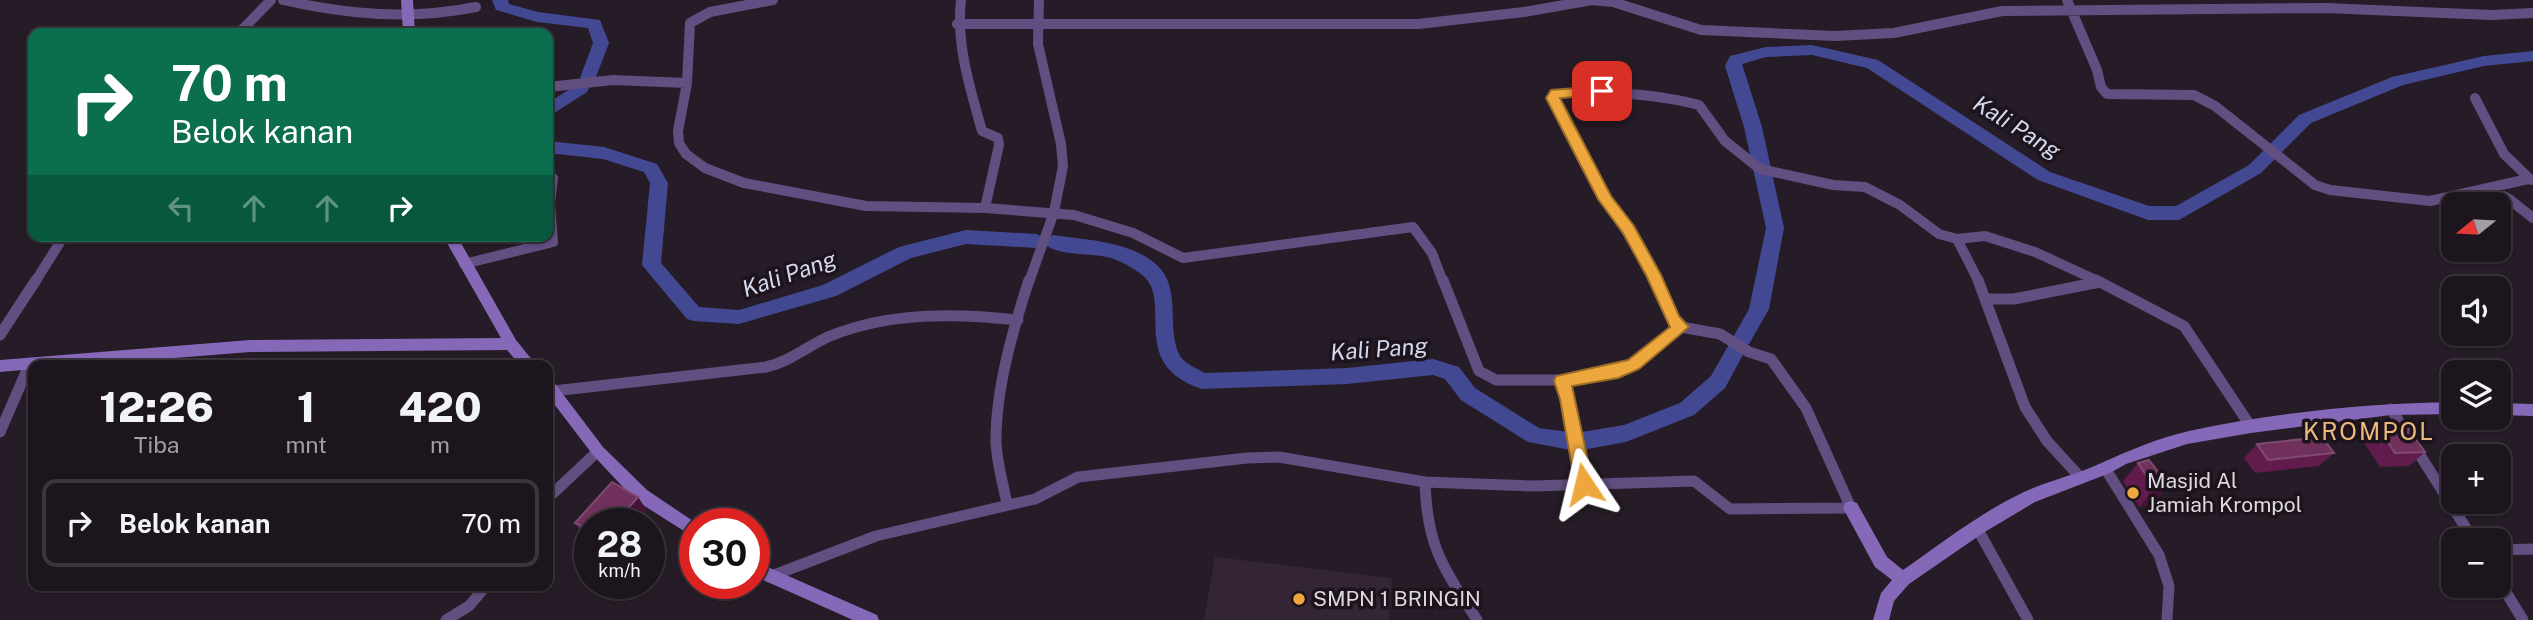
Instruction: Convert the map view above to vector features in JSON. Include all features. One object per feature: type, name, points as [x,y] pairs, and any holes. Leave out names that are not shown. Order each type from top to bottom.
[{"type":"street","points":[[244,28],[271,0]]},
{"type":"street","points":[[282,0],[331,12],[408,17],[476,7]]},
{"type":"street","points":[[407,0],[409,28]]},
{"type":"street","points":[[773,0],[694,18],[690,23],[687,83],[678,131],[680,143],[686,153],[705,167],[744,183],[866,206],[1054,212],[1133,233],[1183,258],[1413,227],[1432,253],[1479,371],[1496,380],[1562,381],[1618,371],[1634,365],[1681,327]]},
{"type":"street","points":[[961,0],[957,24],[982,131],[998,138],[999,145],[985,208]]},
{"type":"street","points":[[1007,504],[996,443],[997,422],[1018,320],[1054,212],[1063,166],[1036,24],[1040,0]]},
{"type":"street","points":[[957,24],[1419,24],[1524,12],[1592,0],[1613,2],[1701,30],[1835,36],[1894,33],[2002,11],[2326,8],[2491,15],[2533,13]]},
{"type":"street","points":[[2067,0],[2074,11],[2101,88],[2106,94],[2194,94],[2261,141],[2301,176],[2330,190],[2430,201],[2531,180]]},
{"type":"street","points":[[553,86],[613,80],[687,83]]},
{"type":"street","points":[[1903,579],[1881,562],[1851,508],[1806,408],[1771,359],[1749,352],[1720,334],[1681,327],[1672,320],[1646,261],[1581,156],[1553,98],[1556,93],[1602,91],[1675,99],[1699,105],[1725,141],[1760,169],[1833,185],[1865,187],[1900,205],[1939,234],[1957,239],[1985,236],[2035,252],[2100,282],[2185,326],[2251,427]]},
{"type":"street","points":[[2476,98],[2490,135],[2512,165],[2531,180]]},
{"type":"street","points":[[2487,188],[2509,199],[2533,218]]},
{"type":"street","points":[[1957,239],[1985,299],[2025,407],[2047,441],[2079,476]]},
{"type":"street","points":[[0,335],[60,242]]},
{"type":"street","points":[[453,242],[511,344],[525,360]]},
{"type":"street","points":[[464,264],[553,242]]},
{"type":"street","points":[[1985,299],[2014,299],[2100,282]]},
{"type":"street","points":[[553,388],[603,382],[647,381],[765,367],[790,361],[826,337],[897,319],[954,314],[1018,320]]},
{"type":"street","points":[[67,360],[250,345],[511,344]]},
{"type":"street","points":[[0,366],[28,363]]},
{"type":"street","points":[[0,432],[28,368]]},
{"type":"street","points":[[1562,381],[1569,399],[1584,484]]},
{"type":"street","points":[[553,391],[598,451],[641,495],[679,520]]},
{"type":"street","points":[[1881,620],[1887,598],[1903,579],[1977,528],[2029,497],[2105,468],[2121,459],[2187,438],[2251,427],[2391,409],[2441,408]]},
{"type":"street","points":[[2391,409],[2466,528]]},
{"type":"street","points":[[2511,409],[2533,410]]},
{"type":"street","points":[[553,493],[598,451]]},
{"type":"street","points":[[770,569],[876,536],[1035,499],[1078,477],[1247,458],[1279,457],[1317,462],[1425,482],[1534,486],[1694,481],[1730,509],[1851,508]]},
{"type":"street","points":[[2105,468],[2160,555],[2169,586],[2167,620]]},
{"type":"street","points":[[1425,482],[1426,514],[1438,560],[1477,620]]},
{"type":"street","points":[[1977,528],[2028,620]]},
{"type":"street","points":[[2511,550],[2533,549]]},
{"type":"street","points":[[770,575],[872,620]]},
{"type":"street","points":[[446,620],[469,606],[482,591]]},
{"type":"street","points":[[2509,598],[2523,620]]},
{"type":"shaded area","name":"SMPN 1 BRINGIN","points":[[1215,557],[1392,578],[1389,620],[1204,620]]},
{"type":"building","points":[[2374,421],[2403,421],[2425,452],[2395,453]]},
{"type":"building","points":[[2322,437],[2334,453],[2268,460],[2257,444]]},
{"type":"building","points":[[2149,460],[2169,486],[2155,489],[2138,463]]},
{"type":"building","points":[[612,482],[638,497],[628,508],[589,508]]},
{"type":"waterway","name":"Kali Pang","points":[[500,0],[502,7],[537,17],[594,24],[601,43],[588,78]]},
{"type":"waterway","name":"Kali Pang","points":[[1742,339],[1759,309],[1775,228],[1753,127],[1733,66],[1736,60],[1766,52],[1812,50],[1872,64],[1951,118],[2044,176],[2148,213],[2179,213],[2255,169],[2305,119],[2398,81],[2484,61],[2533,56]]},
{"type":"waterway","name":"Kali Pang","points":[[553,108],[581,88]]},
{"type":"waterway","name":"Kali Pang","points":[[553,148],[604,153],[651,168],[659,183],[651,265],[694,314],[739,317],[829,291],[906,252],[966,237],[1037,241]]},
{"type":"waterway","name":"Kali Pang","points":[[1053,242],[1114,251],[1150,270],[1161,287],[1169,356],[1180,369],[1202,381],[1347,376],[1433,367],[1452,373],[1468,394],[1535,436],[1576,442],[1626,433],[1687,409],[1718,382],[1735,351]]},
{"type":"place","name":"Masjid Al Jamiah Krompol","points":[[2133,493]]},
{"type":"place","name":"SMPN 1 BRINGIN","points":[[1299,599]]},
{"type":"district","name":"KROMPOL","points":[[2369,432]]},
{"type":"route","points":[[1584,484],[1569,399],[1562,381],[1618,371],[1634,365],[1681,327],[1672,320],[1654,275],[1628,230],[1605,199],[1553,98],[1556,93],[1602,91]]}]
